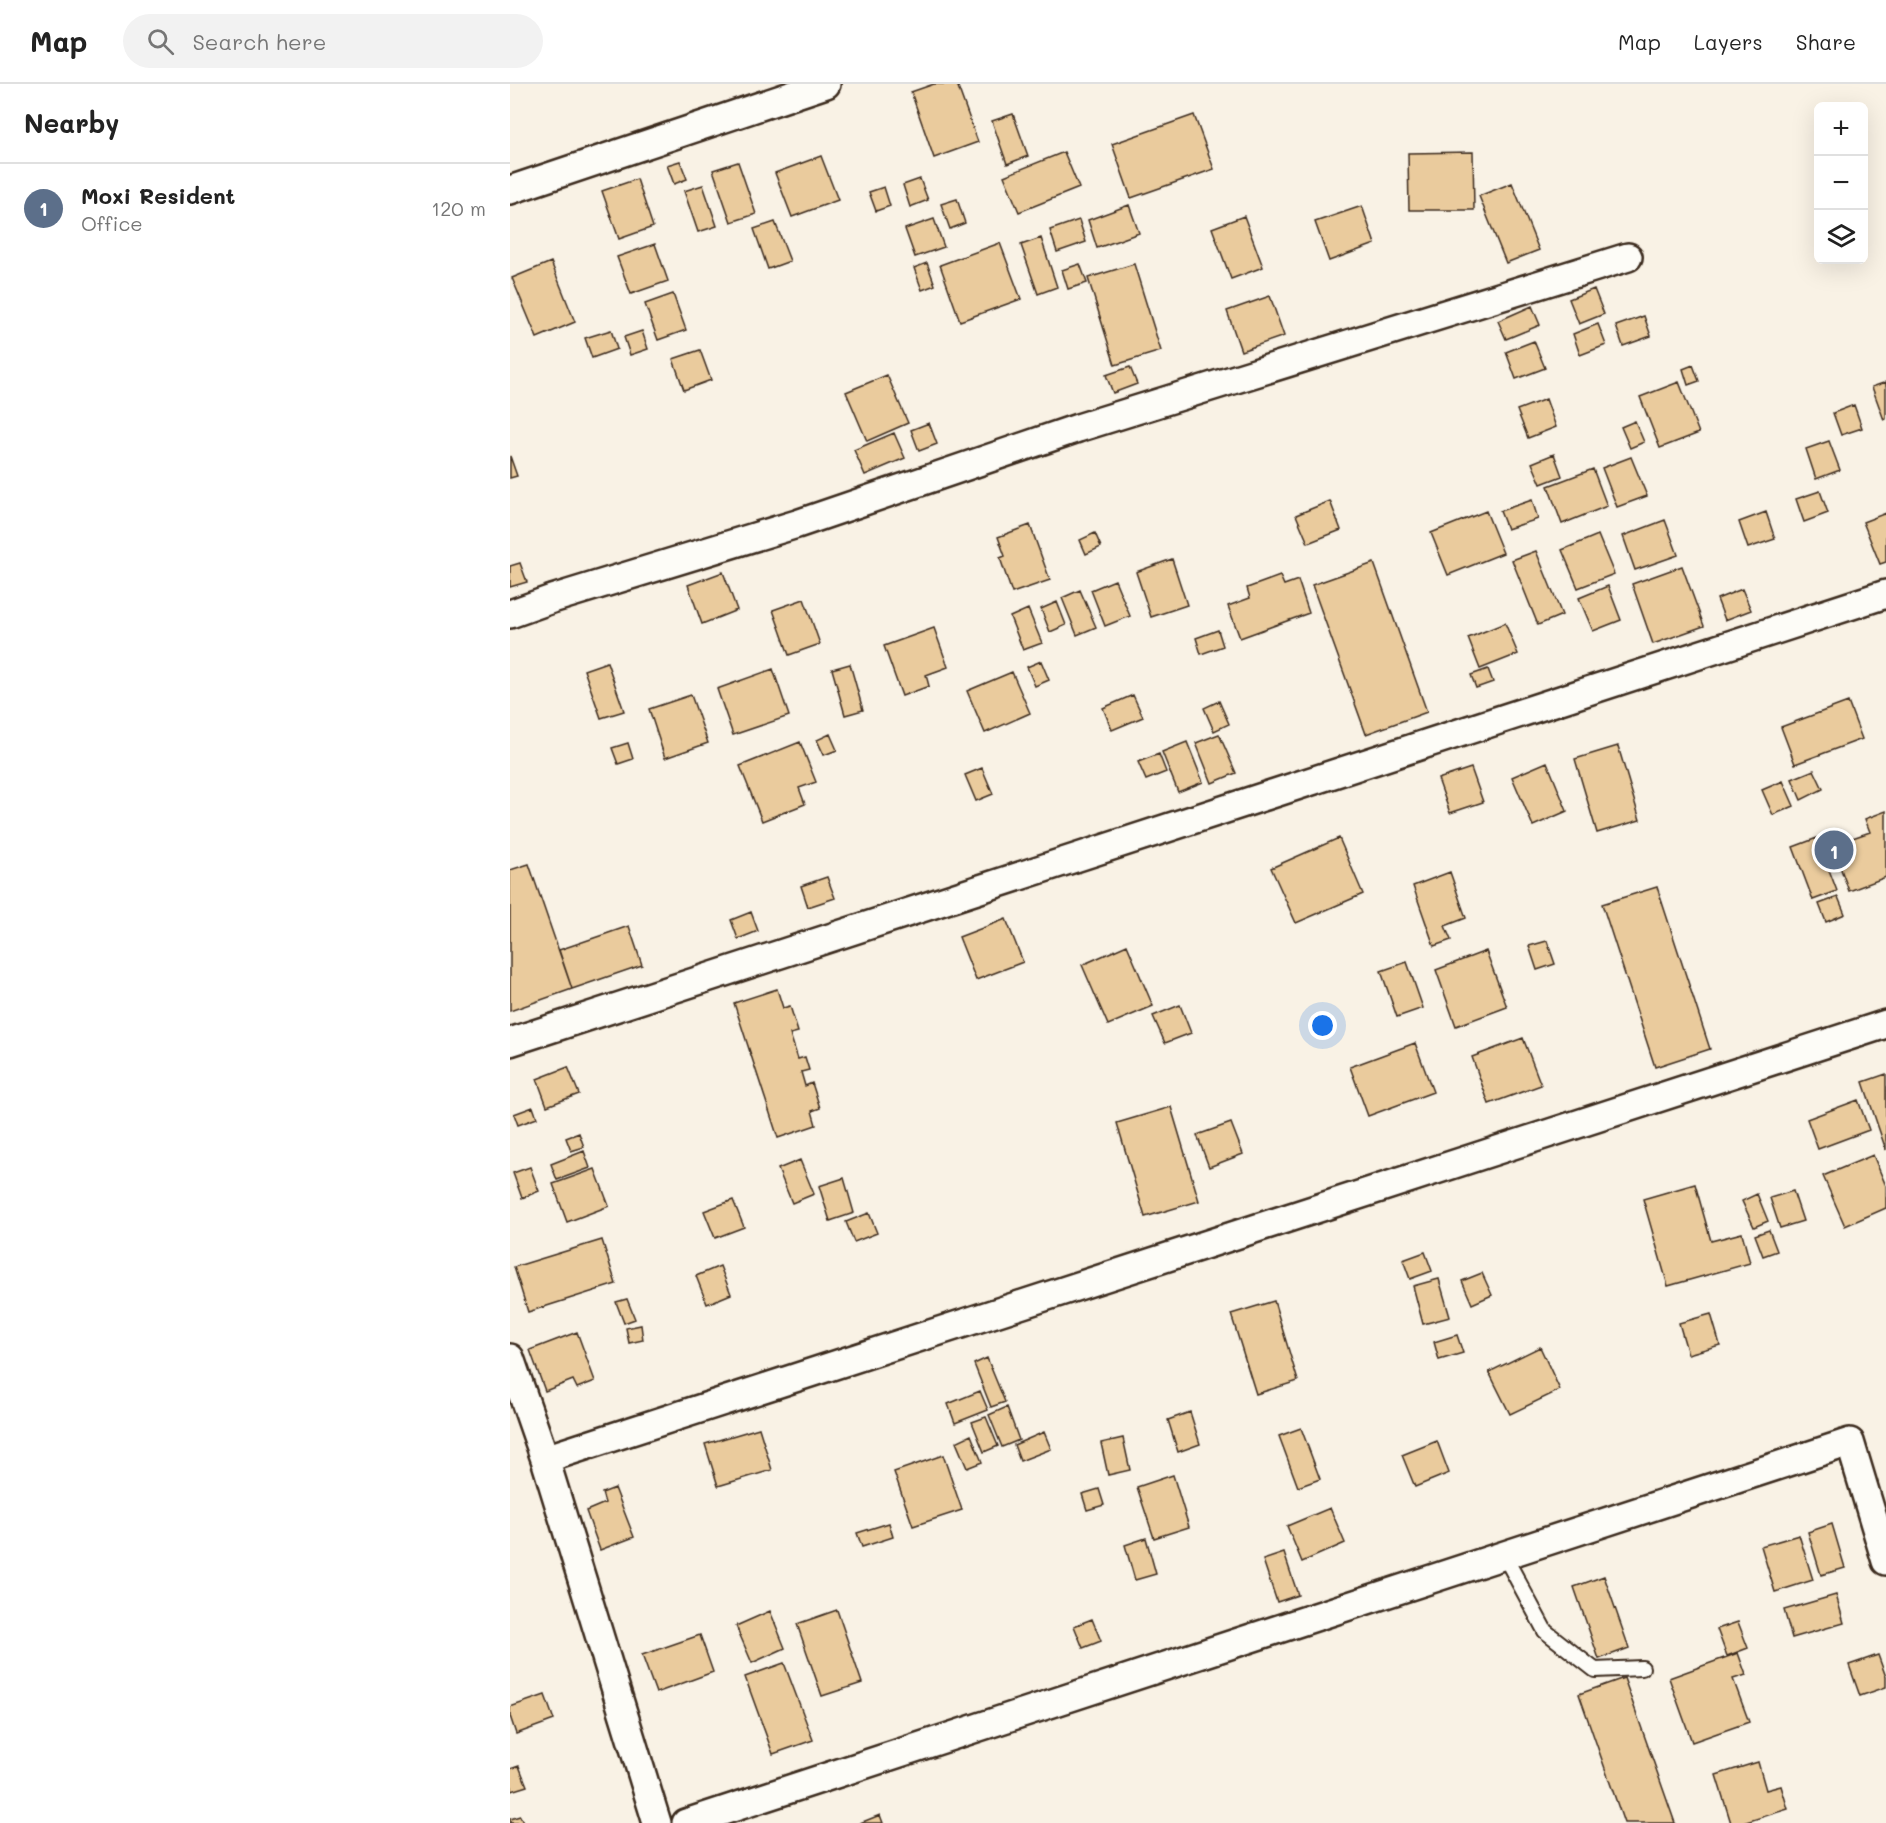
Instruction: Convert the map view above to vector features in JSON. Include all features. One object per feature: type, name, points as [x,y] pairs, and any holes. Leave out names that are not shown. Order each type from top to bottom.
[{"type":"street","points":[[510,190],[826,84]]},
{"type":"street","points":[[510,614],[797,524],[1089,424],[1628,257]]},
{"type":"street","points":[[510,1042],[1886,594]]},
{"type":"street","points":[[545,1459],[1886,1024]]},
{"type":"street","points":[[510,1358],[545,1459],[657,1823]]},
{"type":"street","points":[[686,1823],[1850,1442],[1886,1561]]},
{"type":"lane","points":[[1504,1555],[1545,1631],[1595,1670],[1642,1668]]},
{"type":"building","points":[[934,84],[957,84],[978,142],[934,158],[911,92]]},
{"type":"building","points":[[1013,114],[1028,156],[1007,164],[992,121]]},
{"type":"building","points":[[1194,115],[1214,169],[1131,198],[1112,144]]},
{"type":"building","points":[[1064,152],[1079,188],[1019,212],[1004,176]]},
{"type":"building","points":[[1473,152],[1474,210],[1409,210],[1408,153]]},
{"type":"building","points":[[821,156],[838,200],[792,217],[775,173]]},
{"type":"building","points":[[680,161],[687,179],[674,184],[667,165]]},
{"type":"building","points":[[738,162],[756,214],[731,222],[713,170]]},
{"type":"building","points":[[637,179],[653,227],[619,239],[602,191]]},
{"type":"building","points":[[920,179],[928,200],[910,207],[903,185]]},
{"type":"building","points":[[1512,183],[1539,250],[1506,263],[1479,196]]},
{"type":"building","points":[[703,185],[717,226],[698,232],[684,191]]},
{"type":"building","points":[[884,187],[890,206],[876,211],[869,192]]},
{"type":"building","points":[[957,199],[965,223],[950,229],[941,204]]},
{"type":"building","points":[[1129,205],[1139,233],[1097,248],[1088,220]]},
{"type":"building","points":[[1362,206],[1375,244],[1329,261],[1315,222]]},
{"type":"building","points":[[1244,216],[1263,267],[1231,279],[1212,228]]},
{"type":"building","points":[[934,219],[944,247],[915,257],[905,229]]},
{"type":"building","points":[[1079,220],[1086,242],[1057,252],[1050,230]]},
{"type":"building","points":[[775,222],[790,261],[768,269],[754,229]]},
{"type":"building","points":[[1041,238],[1057,287],[1038,294],[1021,245]]},
{"type":"building","points":[[1000,243],[1021,299],[960,321],[940,265]]},
{"type":"building","points":[[655,244],[668,281],[631,294],[617,257]]},
{"type":"building","points":[[551,262],[575,322],[537,338],[512,278]]},
{"type":"building","points":[[927,263],[935,285],[922,290],[914,268]]},
{"type":"building","points":[[1080,264],[1087,283],[1068,289],[1062,270]]},
{"type":"building","points":[[1134,264],[1161,351],[1115,365],[1088,278]]},
{"type":"building","points":[[1594,289],[1604,314],[1579,324],[1569,299]]},
{"type":"building","points":[[673,294],[686,330],[658,340],[645,304]]},
{"type":"building","points":[[1270,296],[1284,336],[1241,351],[1227,311]]},
{"type":"building","points":[[1532,306],[1540,325],[1506,339],[1498,321]]},
{"type":"building","points":[[1644,316],[1651,336],[1623,346],[1616,326]]},
{"type":"building","points":[[1598,324],[1606,345],[1580,355],[1573,334]]},
{"type":"building","points":[[611,330],[617,349],[592,358],[585,338]]},
{"type":"building","points":[[642,331],[648,349],[630,355],[624,337]]},
{"type":"building","points":[[1534,341],[1545,368],[1516,379],[1506,352]]},
{"type":"building","points":[[700,350],[711,380],[684,390],[673,359]]},
{"type":"building","points":[[1693,365],[1699,381],[1688,385],[1683,369]]},
{"type":"building","points":[[1130,367],[1137,384],[1113,393],[1106,375]]},
{"type":"building","points":[[887,375],[908,423],[867,441],[846,392]]},
{"type":"building","points":[[1679,382],[1699,433],[1660,448],[1640,397]]},
{"type":"building","points":[[1886,382],[1886,419],[1884,420],[1872,387]]},
{"type":"building","points":[[1546,399],[1556,427],[1528,438],[1517,410]]},
{"type":"building","points":[[1854,405],[1862,428],[1841,435],[1833,413]]},
{"type":"building","points":[[1635,421],[1644,442],[1630,448],[1621,427]]},
{"type":"building","points":[[929,423],[937,444],[919,451],[911,430]]},
{"type":"building","points":[[894,433],[905,458],[865,475],[854,450]]},
{"type":"building","points":[[1829,441],[1840,470],[1816,479],[1806,449]]},
{"type":"building","points":[[1554,454],[1562,476],[1541,484],[1532,463]]},
{"type":"building","points":[[510,456],[517,476],[510,478]]},
{"type":"building","points":[[1631,457],[1647,496],[1617,507],[1602,468]]},
{"type":"building","points":[[1593,469],[1607,506],[1562,524],[1548,486]]},
{"type":"building","points":[[1820,491],[1828,513],[1804,522],[1796,499]]},
{"type":"building","points":[[1532,500],[1538,519],[1507,529],[1500,511]]},
{"type":"building","points":[[1330,501],[1341,530],[1308,543],[1296,515]]},
{"type":"building","points":[[1486,511],[1503,553],[1448,575],[1431,533]]},
{"type":"building","points":[[1766,512],[1775,539],[1748,548],[1739,522]]},
{"type":"building","points":[[1886,513],[1886,562],[1880,564],[1863,522]]},
{"type":"building","points":[[1665,520],[1678,555],[1635,570],[1623,536]]},
{"type":"building","points":[[1030,525],[1050,580],[1012,593],[1000,558],[1005,556],[998,537]]},
{"type":"building","points":[[1095,533],[1101,547],[1086,554],[1080,540]]},
{"type":"building","points":[[1598,535],[1614,574],[1578,588],[1562,550]]},
{"type":"building","points":[[1536,551],[1562,615],[1538,625],[1512,560]]},
{"type":"building","points":[[1172,559],[1187,605],[1151,617],[1136,572]]},
{"type":"building","points":[[520,563],[527,582],[510,587],[510,566]]},
{"type":"building","points":[[1374,563],[1427,712],[1366,734],[1312,585]]},
{"type":"building","points":[[1682,566],[1704,626],[1653,644],[1632,584]]},
{"type":"building","points":[[723,572],[737,610],[702,624],[688,585]]},
{"type":"building","points":[[1280,576],[1284,585],[1298,580],[1309,613],[1240,638],[1228,606],[1250,598],[1247,588]]},
{"type":"building","points":[[1115,580],[1130,616],[1105,626],[1091,590]]},
{"type":"building","points":[[1608,586],[1621,620],[1593,631],[1579,598]]},
{"type":"building","points":[[1742,589],[1751,610],[1725,620],[1717,599]]},
{"type":"building","points":[[1080,590],[1096,627],[1077,635],[1062,598]]},
{"type":"building","points":[[804,599],[820,644],[789,655],[773,610]]},
{"type":"building","points":[[1057,602],[1066,625],[1050,632],[1041,609]]},
{"type":"building","points":[[1028,609],[1042,643],[1023,650],[1010,617]]},
{"type":"building","points":[[1505,623],[1518,654],[1480,669],[1468,638]]},
{"type":"building","points":[[934,628],[948,667],[926,675],[929,686],[902,696],[884,646]]},
{"type":"building","points":[[1218,630],[1223,646],[1201,654],[1196,638]]},
{"type":"building","points":[[1041,661],[1049,680],[1035,686],[1027,667]]},
{"type":"building","points":[[607,662],[624,711],[601,718],[584,670]]},
{"type":"building","points":[[850,664],[863,710],[845,715],[832,669]]},
{"type":"building","points":[[773,669],[789,716],[733,735],[717,689]]},
{"type":"building","points":[[1488,669],[1493,682],[1476,688],[1471,675]]},
{"type":"building","points":[[1012,672],[1030,713],[985,733],[967,691]]},
{"type":"building","points":[[691,695],[708,743],[665,758],[649,709]]},
{"type":"building","points":[[1133,695],[1143,717],[1112,730],[1103,708]]},
{"type":"building","points":[[1219,701],[1229,724],[1214,731],[1204,708]]},
{"type":"building","points":[[1848,702],[1862,739],[1795,764],[1781,727]]},
{"type":"building","points":[[830,734],[837,750],[824,755],[817,740]]},
{"type":"building","points":[[1219,734],[1236,773],[1212,783],[1196,743]]},
{"type":"building","points":[[800,742],[816,782],[799,788],[805,804],[762,821],[740,766]]},
{"type":"building","points":[[1187,742],[1203,782],[1178,792],[1162,752]]},
{"type":"building","points":[[628,743],[633,759],[618,764],[612,748]]},
{"type":"building","points":[[1618,746],[1640,820],[1597,833],[1575,759]]},
{"type":"building","points":[[1159,754],[1166,772],[1146,780],[1138,762]]},
{"type":"building","points":[[1547,762],[1567,811],[1533,826],[1512,777]]},
{"type":"building","points":[[982,768],[993,794],[976,801],[965,775]]},
{"type":"building","points":[[1471,768],[1483,802],[1450,813],[1438,779]]},
{"type":"building","points":[[1814,770],[1823,789],[1801,800],[1792,779]]},
{"type":"building","points":[[1783,781],[1794,806],[1773,815],[1762,790]]},
{"type":"building","points":[[1886,811],[1886,877],[1849,891],[1832,845],[1870,832],[1865,819]]},
{"type":"building","points":[[1339,838],[1363,894],[1296,923],[1271,868]]},
{"type":"building","points":[[1817,838],[1837,891],[1813,900],[1793,847]]},
{"type":"building","points":[[529,864],[572,989],[510,1011],[510,870]]},
{"type":"building","points":[[1450,872],[1466,918],[1445,926],[1451,940],[1434,946],[1413,886]]},
{"type":"building","points":[[827,877],[835,898],[808,907],[801,886]]},
{"type":"building","points":[[1657,887],[1710,1049],[1655,1067],[1602,904]]},
{"type":"building","points":[[1838,897],[1845,914],[1826,922],[1819,904]]},
{"type":"building","points":[[751,912],[758,931],[738,939],[731,920]]},
{"type":"building","points":[[1006,919],[1023,962],[976,980],[959,937]]},
{"type":"building","points":[[629,926],[642,965],[572,989],[559,950]]},
{"type":"building","points":[[1547,941],[1555,964],[1537,970],[1529,946]]},
{"type":"building","points":[[1127,945],[1153,1006],[1108,1025],[1082,965]]},
{"type":"building","points":[[1486,951],[1507,1007],[1456,1026],[1436,970]]},
{"type":"building","points":[[1407,962],[1423,1008],[1397,1017],[1381,971]]},
{"type":"building","points":[[777,989],[783,1008],[790,1006],[798,1032],[790,1034],[798,1059],[805,1057],[809,1070],[801,1072],[805,1086],[812,1083],[820,1108],[812,1111],[816,1125],[778,1138],[734,1003]]},
{"type":"building","points":[[1180,1005],[1191,1033],[1165,1043],[1153,1016]]},
{"type":"building","points":[[1523,1038],[1541,1085],[1489,1104],[1472,1057]]},
{"type":"building","points":[[1415,1043],[1433,1092],[1368,1116],[1350,1067]]},
{"type":"building","points":[[568,1067],[579,1094],[547,1106],[537,1079]]},
{"type":"building","points":[[1886,1074],[1886,1150],[1863,1082]]},
{"type":"building","points":[[1858,1100],[1869,1130],[1818,1149],[1807,1119]]},
{"type":"building","points":[[533,1107],[537,1118],[518,1125],[514,1114]]},
{"type":"building","points":[[1171,1107],[1199,1201],[1145,1217],[1117,1123]]},
{"type":"building","points":[[1231,1123],[1243,1154],[1209,1167],[1197,1135]]},
{"type":"building","points":[[579,1133],[584,1147],[571,1151],[566,1138]]},
{"type":"building","points":[[584,1151],[590,1168],[557,1180],[551,1164]]},
{"type":"building","points":[[1873,1155],[1886,1186],[1886,1208],[1845,1226],[1823,1176]]},
{"type":"building","points":[[800,1160],[814,1194],[792,1203],[778,1169]]},
{"type":"building","points":[[530,1167],[539,1191],[522,1198],[513,1173]]},
{"type":"building","points":[[595,1169],[609,1206],[567,1222],[553,1184]]},
{"type":"building","points":[[844,1178],[854,1213],[830,1221],[819,1186]]},
{"type":"building","points":[[1695,1184],[1711,1241],[1742,1233],[1750,1263],[1668,1286],[1643,1199]]},
{"type":"building","points":[[1793,1191],[1803,1221],[1780,1228],[1770,1198]]},
{"type":"building","points":[[1757,1194],[1768,1221],[1754,1227],[1742,1201]]},
{"type":"building","points":[[733,1200],[744,1227],[715,1238],[704,1211]]},
{"type":"building","points":[[869,1213],[877,1233],[854,1242],[846,1222]]},
{"type":"building","points":[[1769,1230],[1777,1251],[1763,1256],[1755,1235]]},
{"type":"building","points":[[602,1240],[616,1284],[528,1312],[514,1267]]},
{"type":"building","points":[[1425,1252],[1432,1271],[1410,1279],[1403,1260]]},
{"type":"building","points":[[720,1266],[731,1294],[707,1304],[696,1276]]},
{"type":"building","points":[[1482,1273],[1492,1295],[1472,1304],[1462,1281]]},
{"type":"building","points":[[1439,1279],[1450,1317],[1423,1324],[1413,1286]]},
{"type":"building","points":[[627,1299],[635,1319],[624,1323],[616,1302]]},
{"type":"building","points":[[1274,1301],[1298,1381],[1256,1394],[1231,1314]]},
{"type":"building","points":[[1711,1314],[1720,1345],[1688,1354],[1679,1323]]},
{"type":"building","points":[[641,1325],[643,1340],[629,1343],[626,1328]]},
{"type":"building","points":[[577,1332],[595,1381],[577,1388],[573,1380],[545,1391],[530,1350]]},
{"type":"building","points":[[1457,1335],[1463,1353],[1439,1360],[1434,1342]]},
{"type":"building","points":[[1540,1347],[1560,1390],[1510,1414],[1489,1372]]},
{"type":"building","points":[[987,1358],[1005,1402],[991,1407],[974,1364]]},
{"type":"building","points":[[980,1391],[988,1410],[955,1423],[948,1404]]},
{"type":"building","points":[[1007,1407],[1019,1440],[1002,1447],[989,1415]]},
{"type":"building","points":[[1190,1412],[1200,1444],[1178,1452],[1168,1420]]},
{"type":"building","points":[[986,1417],[998,1446],[984,1452],[972,1422]]},
{"type":"building","points":[[759,1428],[772,1470],[718,1486],[705,1444]]},
{"type":"building","points":[[1301,1428],[1320,1479],[1298,1487],[1279,1436]]},
{"type":"building","points":[[1044,1432],[1051,1449],[1020,1461],[1014,1445]]},
{"type":"building","points":[[971,1435],[982,1462],[967,1468],[956,1442]]},
{"type":"building","points":[[1123,1438],[1130,1470],[1108,1475],[1101,1443]]},
{"type":"building","points":[[1437,1441],[1449,1473],[1415,1487],[1402,1455]]},
{"type":"building","points":[[943,1455],[962,1510],[913,1526],[894,1472]]},
{"type":"building","points":[[1173,1475],[1189,1527],[1154,1538],[1137,1487]]},
{"type":"building","points":[[615,1488],[634,1537],[600,1550],[586,1511],[605,1503],[602,1493]]},
{"type":"building","points":[[1099,1489],[1104,1505],[1087,1510],[1082,1494]]},
{"type":"building","points":[[1330,1508],[1345,1543],[1302,1562],[1287,1526]]},
{"type":"building","points":[[889,1523],[893,1537],[862,1547],[857,1533]]},
{"type":"building","points":[[1832,1524],[1845,1568],[1821,1575],[1808,1532]]},
{"type":"building","points":[[1799,1535],[1813,1580],[1775,1592],[1761,1546]]},
{"type":"building","points":[[1146,1538],[1156,1574],[1135,1580],[1125,1545]]},
{"type":"building","points":[[1284,1553],[1298,1595],[1277,1602],[1263,1560]]},
{"type":"building","points":[[1604,1576],[1629,1648],[1599,1659],[1574,1587]]},
{"type":"building","points":[[1836,1595],[1844,1623],[1792,1638],[1784,1610]]},
{"type":"building","points":[[837,1610],[862,1683],[822,1696],[797,1624]]},
{"type":"building","points":[[770,1611],[785,1648],[752,1663],[736,1626]]},
{"type":"building","points":[[1092,1619],[1101,1641],[1083,1648],[1074,1626]]},
{"type":"building","points":[[1738,1622],[1748,1648],[1727,1656],[1717,1629]]},
{"type":"building","points":[[700,1635],[713,1672],[656,1693],[642,1655]]},
{"type":"building","points":[[1738,1653],[1746,1675],[1733,1679],[1749,1722],[1692,1742],[1669,1678]]},
{"type":"building","points":[[1878,1655],[1886,1677],[1886,1687],[1860,1696],[1849,1665]]},
{"type":"building","points":[[784,1663],[813,1740],[773,1754],[745,1677]]},
{"type":"building","points":[[1624,1678],[1675,1823],[1624,1823],[1579,1694]]},
{"type":"building","points":[[545,1695],[554,1720],[516,1734],[510,1716],[510,1707]]},
{"type":"building","points":[[1758,1762],[1766,1790],[1781,1786],[1788,1809],[1743,1823],[1731,1823],[1716,1775]]},
{"type":"building","points":[[519,1766],[527,1786],[511,1791],[510,1769]]},
{"type":"building","points":[[880,1815],[883,1823],[860,1823]]},
{"type":"building","points":[[520,1816],[523,1823],[510,1823],[510,1819]]},
{"type":"place","name":"Moxi Resident","points":[[1834,850]]}]
